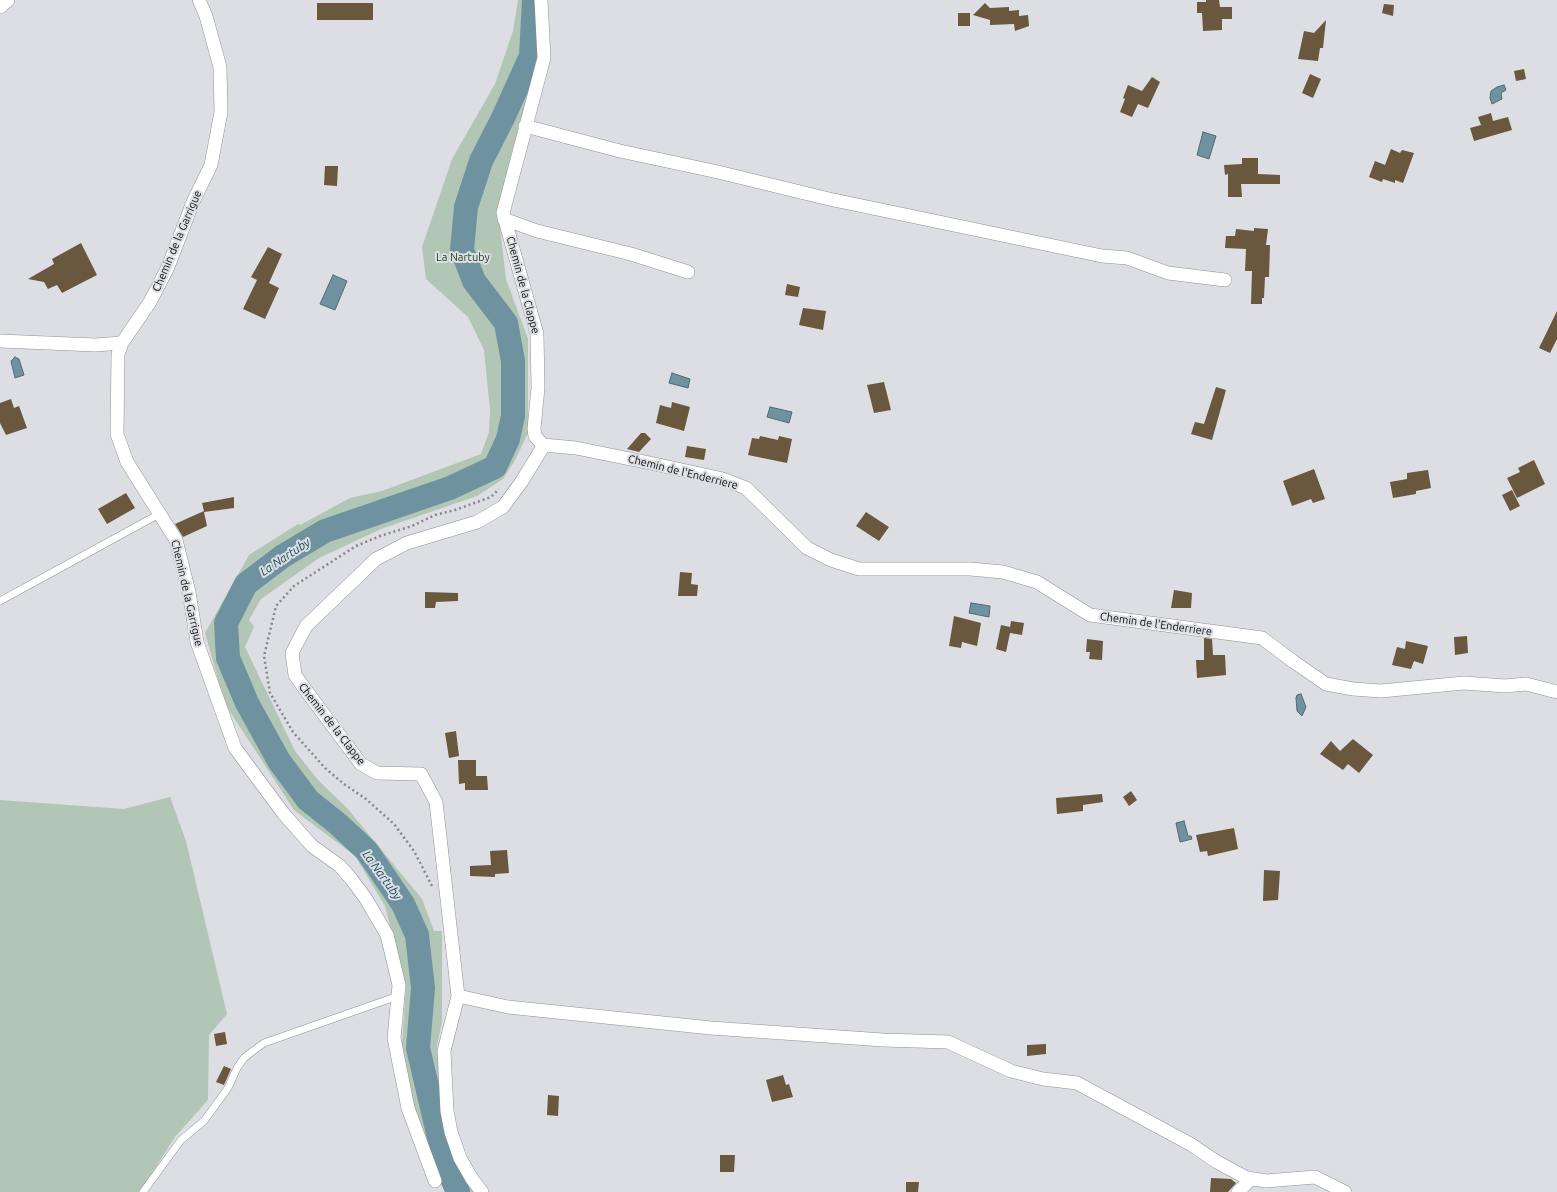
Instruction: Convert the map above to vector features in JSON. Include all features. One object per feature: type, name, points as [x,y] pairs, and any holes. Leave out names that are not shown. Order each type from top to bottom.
[{"type":"street","points":[[0,7],[8,0]]},
{"type":"street","name":"Chemin de la Garrigue","points":[[199,0],[206,16],[220,67],[221,112],[211,165],[193,202],[168,267],[150,302],[122,343],[118,354],[117,434],[127,462],[161,513],[176,540],[189,592],[197,642],[236,748],[283,813],[312,846],[340,866],[366,899],[387,935],[399,985],[394,1038],[408,1108],[435,1181]]},
{"type":"street","name":"Chemin de la Clappe","points":[[482,1192],[460,1158],[451,1132],[447,1111],[444,1051],[458,996],[436,802],[421,774],[378,773],[361,764],[325,718],[295,675],[292,653],[306,626],[376,559],[407,543],[477,522],[503,508],[522,481],[543,445],[535,436],[534,429],[538,388],[537,334],[503,213],[544,58],[541,0]]},
{"type":"street","points":[[525,126],[605,148],[718,172],[829,199],[1094,254],[1127,258],[1168,273],[1225,280]]},
{"type":"street","points":[[504,219],[537,231],[631,254],[688,272]]},
{"type":"street","points":[[0,341],[45,341],[95,345],[122,343]]},
{"type":"street","name":"Chemin de l'Enderriere","points":[[543,445],[576,448],[650,463],[723,479],[746,488],[807,548],[831,560],[859,568],[970,569],[1003,572],[1037,582],[1090,615],[1262,638],[1326,684],[1353,689],[1380,691],[1464,683],[1505,686],[1526,684],[1557,692]]},
{"type":"street","points":[[458,996],[508,1006],[711,1028],[883,1040],[948,1042],[1010,1071],[1043,1079],[1077,1084],[1192,1145],[1217,1162],[1250,1179],[1266,1181],[1316,1177],[1345,1192]]},
{"type":"street","points":[[1238,1192],[1250,1179]]},
{"type":"lane","points":[[0,601],[161,513]]},
{"type":"lane","points":[[144,1192],[181,1140],[204,1121],[228,1088],[237,1068],[244,1058],[253,1051],[264,1043],[398,996]]},
{"type":"path","points":[[447,897],[433,887],[414,851],[394,824],[366,799],[344,784],[325,768],[293,732],[270,693],[264,656],[276,606],[294,586],[356,546],[380,536],[412,526],[435,515],[455,510],[490,497],[500,487]]},
{"type":"green space","name":"La Nartuby","points":[[518,0],[538,0],[542,44],[511,155],[498,211],[506,279],[528,339],[528,433],[514,462],[503,479],[477,496],[381,529],[319,558],[261,599],[249,620],[254,627],[245,647],[295,751],[318,780],[347,808],[422,899],[434,931],[442,931],[442,1021],[437,1046],[459,1148],[456,1160],[471,1189],[479,1192],[453,1192],[439,1182],[412,1108],[401,1057],[406,988],[385,906],[355,856],[294,810],[225,704],[205,633],[249,555],[298,524],[300,525],[350,498],[382,491],[481,454],[489,432],[490,410],[484,350],[468,317],[426,279],[422,247],[452,159],[495,84],[513,31]]},
{"type":"green space","points":[[170,797],[186,841],[227,1014],[209,1035],[208,1100],[175,1137],[140,1192],[0,1192],[0,800],[124,809]]},
{"type":"water","points":[[1504,85],[1506,90],[1501,93],[1502,99],[1492,104],[1490,98],[1491,91]]},
{"type":"water","points":[[1203,132],[1216,136],[1209,159],[1197,155]]},
{"type":"water","points":[[333,275],[347,281],[335,310],[320,304]]},
{"type":"water","points":[[15,357],[19,359],[24,375],[15,378],[11,361]]},
{"type":"water","points":[[672,373],[690,379],[688,388],[669,383]]},
{"type":"water","points":[[770,407],[792,412],[789,423],[767,417]]},
{"type":"water","points":[[971,603],[990,606],[989,617],[969,613]]},
{"type":"water","points":[[1301,694],[1306,707],[1302,716],[1297,711],[1296,698],[1297,695]]},
{"type":"water","points":[[1184,821],[1188,836],[1191,836],[1192,839],[1180,842],[1176,823]]},
{"type":"building","points":[[1206,0],[1219,0],[1220,7],[1232,7],[1232,19],[1222,19],[1222,30],[1203,31],[1202,13],[1197,13],[1197,2],[1206,2]]},
{"type":"building","points":[[317,3],[373,3],[373,20],[317,20]]},
{"type":"building","points":[[985,3],[990,8],[1009,7],[1009,11],[1019,10],[1019,16],[1028,15],[1029,26],[1015,31],[1014,24],[990,25],[990,20],[973,15]]},
{"type":"building","points":[[1384,4],[1394,5],[1393,16],[1382,13]]},
{"type":"building","points":[[958,13],[970,13],[970,26],[958,26]]},
{"type":"building","points":[[1326,20],[1323,48],[1320,48],[1318,61],[1298,59],[1304,31],[1314,33]]},
{"type":"building","points":[[1524,69],[1526,79],[1516,81],[1514,71]]},
{"type":"building","points":[[1310,74],[1321,79],[1313,98],[1302,93]]},
{"type":"building","points":[[1152,77],[1160,82],[1148,108],[1138,104],[1132,117],[1120,112],[1128,85],[1142,91]]},
{"type":"building","points":[[1491,113],[1493,121],[1508,117],[1512,130],[1474,141],[1470,128],[1481,125],[1478,117]]},
{"type":"building","points":[[1391,149],[1400,153],[1402,150],[1414,153],[1403,183],[1395,180],[1395,183],[1383,179],[1382,182],[1369,177],[1375,161],[1385,165]]},
{"type":"building","points":[[1242,158],[1258,158],[1258,174],[1280,175],[1280,184],[1241,184],[1242,197],[1228,197],[1228,174],[1225,175],[1224,165],[1242,164]]},
{"type":"building","points":[[325,166],[338,166],[337,186],[324,185]]},
{"type":"building","points":[[1254,228],[1268,229],[1266,245],[1270,245],[1269,277],[1265,277],[1264,298],[1262,298],[1262,304],[1251,304],[1252,271],[1245,271],[1246,249],[1225,248],[1226,236],[1235,236],[1236,229],[1254,231]]},
{"type":"building","points":[[81,243],[97,275],[62,293],[57,285],[48,289],[44,282],[28,279],[54,264],[52,259]]},
{"type":"building","points":[[268,247],[282,254],[269,283],[279,288],[265,319],[243,309],[257,280],[251,277]]},
{"type":"building","points":[[787,284],[800,287],[798,297],[785,295]]},
{"type":"building","points":[[803,308],[826,311],[823,330],[799,325]]},
{"type":"building","points":[[1557,311],[1557,339],[1550,353],[1539,348]]},
{"type":"building","points":[[884,382],[891,410],[874,413],[867,385]]},
{"type":"building","points":[[1216,387],[1226,390],[1212,440],[1191,434],[1195,422],[1204,424]]},
{"type":"building","points":[[11,399],[14,408],[19,406],[27,428],[6,435],[0,423],[0,403]]},
{"type":"building","points":[[672,402],[690,407],[684,431],[656,423],[660,405],[671,408]]},
{"type":"building","points":[[641,433],[645,433],[651,439],[639,452],[627,449]]},
{"type":"building","points":[[760,436],[778,440],[779,436],[792,439],[787,463],[748,455],[752,438],[759,439]]},
{"type":"building","points":[[687,446],[706,449],[704,460],[685,457]]},
{"type":"building","points":[[1534,460],[1545,484],[1517,498],[1507,478],[1520,472],[1518,468]]},
{"type":"building","points":[[1314,469],[1325,499],[1313,503],[1311,499],[1292,506],[1283,481]]},
{"type":"building","points":[[1428,470],[1431,488],[1416,491],[1416,494],[1393,498],[1390,482],[1407,479],[1407,473]]},
{"type":"building","points":[[1512,490],[1520,506],[1510,511],[1502,495]]},
{"type":"building","points":[[126,493],[135,508],[107,524],[98,509]]},
{"type":"building","points":[[234,497],[234,508],[204,512],[207,526],[183,537],[175,524],[204,511],[202,503]]},
{"type":"building","points":[[866,512],[889,527],[879,541],[856,526]]},
{"type":"building","points":[[680,572],[692,573],[691,584],[698,585],[697,596],[678,596]]},
{"type":"building","points":[[1174,590],[1192,593],[1191,608],[1171,608]]},
{"type":"building","points":[[425,592],[458,593],[458,601],[436,602],[435,608],[425,608]]},
{"type":"building","points":[[954,616],[981,623],[977,646],[962,642],[961,648],[949,646]]},
{"type":"building","points":[[1011,621],[1024,623],[1022,635],[1010,633],[1006,652],[996,649],[1001,625],[1010,627]]},
{"type":"building","points":[[1467,636],[1468,653],[1455,655],[1454,637]]},
{"type":"building","points":[[1204,638],[1212,639],[1213,655],[1225,655],[1226,675],[1197,678],[1196,660],[1204,660]]},
{"type":"building","points":[[1087,639],[1103,641],[1102,660],[1089,659],[1090,652],[1086,652]]},
{"type":"building","points":[[1406,641],[1428,646],[1423,664],[1414,661],[1411,669],[1392,665],[1397,647],[1405,649]]},
{"type":"building","points":[[456,731],[459,756],[449,758],[445,733]]},
{"type":"building","points":[[1353,739],[1373,755],[1359,773],[1348,764],[1343,770],[1320,754],[1331,741],[1340,751]]},
{"type":"building","points":[[458,760],[476,760],[476,776],[487,776],[488,790],[465,790],[465,783],[459,784]]},
{"type":"building","points":[[1131,791],[1137,800],[1129,806],[1123,797]]},
{"type":"building","points":[[1102,794],[1103,802],[1083,805],[1083,811],[1057,814],[1056,798]]},
{"type":"building","points":[[1234,828],[1238,849],[1208,856],[1207,851],[1200,852],[1196,835]]},
{"type":"building","points":[[507,850],[509,873],[495,874],[495,877],[470,876],[470,866],[491,865],[490,851]]},
{"type":"building","points":[[1264,870],[1280,871],[1278,900],[1263,901]]},
{"type":"building","points":[[225,1032],[227,1044],[216,1046],[214,1034]]},
{"type":"building","points":[[1046,1044],[1046,1054],[1027,1056],[1027,1045]]},
{"type":"building","points":[[224,1066],[231,1069],[224,1085],[216,1082]]},
{"type":"building","points":[[783,1075],[786,1085],[789,1084],[793,1097],[772,1102],[766,1080]]},
{"type":"building","points":[[548,1095],[559,1096],[558,1116],[547,1115]]},
{"type":"building","points":[[720,1155],[735,1155],[734,1172],[720,1172]]},
{"type":"building","points":[[1211,1178],[1231,1179],[1236,1183],[1228,1192],[1210,1192]]},
{"type":"building","points":[[906,1182],[919,1182],[918,1192],[906,1192]]},
{"type":"waterway","name":"La Nartuby","points":[[458,1192],[445,1163],[418,1048],[423,988],[417,935],[403,904],[367,851],[338,824],[308,800],[279,761],[247,703],[228,658],[226,623],[246,584],[283,556],[325,531],[450,488],[495,467],[508,439],[513,416],[513,361],[506,323],[474,281],[462,250],[466,207],[481,161],[503,118],[531,56],[534,0]]}]
